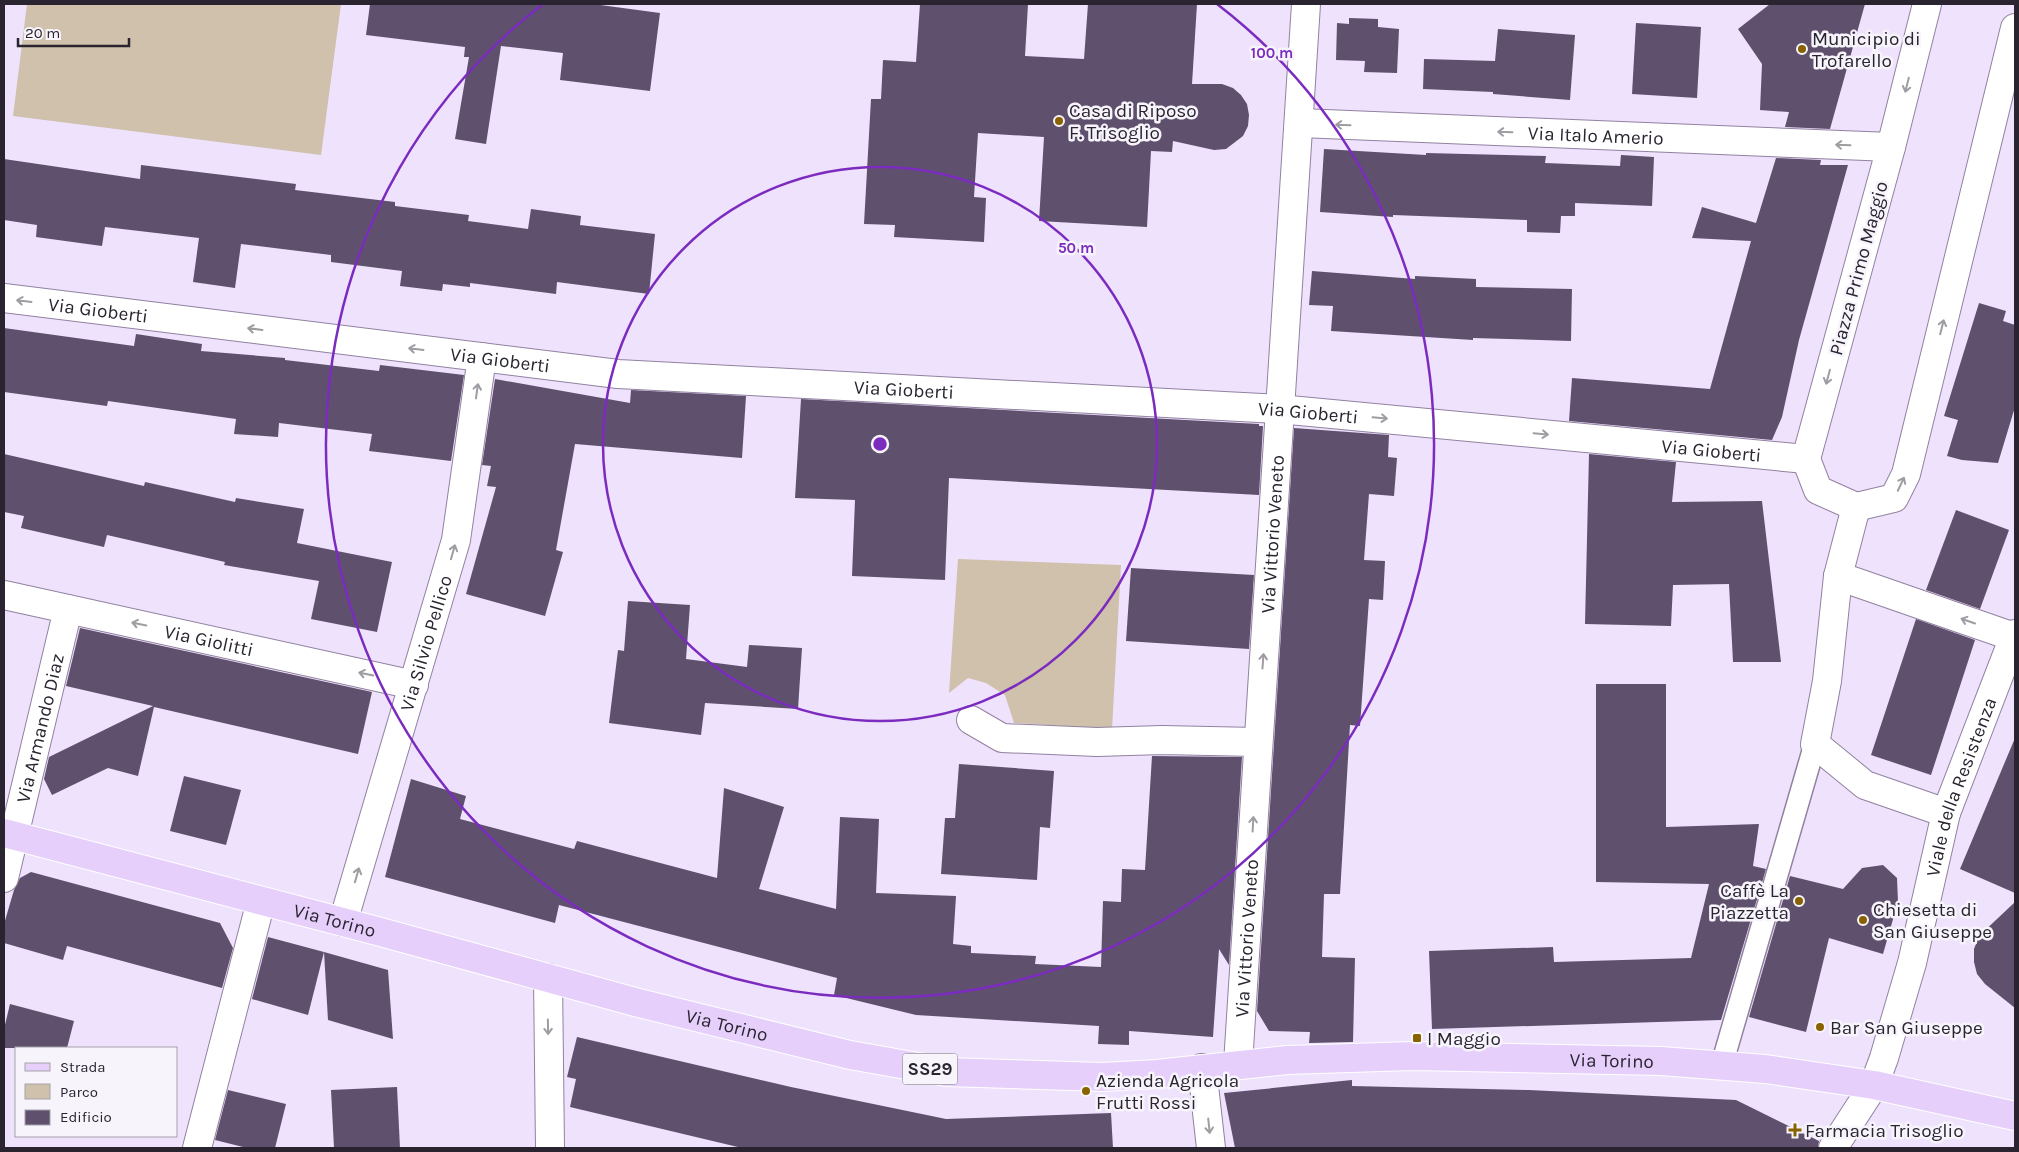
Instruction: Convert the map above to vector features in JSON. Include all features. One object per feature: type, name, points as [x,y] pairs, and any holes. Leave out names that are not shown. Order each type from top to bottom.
[{"type":"main road","name":"Via Torino","points":[[9,834],[548,978],[850,1055],[946,1072],[1102,1077],[1287,1060],[1412,1056],[1661,1061],[1722,1064],[1874,1085],[2015,1116]]},
{"type":"street","name":"Via Vittorio Veneto","points":[[1238,1064],[1279,409],[1300,123],[1306,4]]},
{"type":"street","name":"Piazza Primo Maggio","points":[[1806,459],[1928,4]]},
{"type":"street","points":[[1806,459],[1818,490],[1856,507],[1894,498],[1906,474],[2015,28]]},
{"type":"street","name":"Via Italo Amerio","points":[[1300,123],[1891,147]]},
{"type":"street","name":"Via Gioberti","points":[[4,298],[618,374],[1279,409],[1806,459]]},
{"type":"street","name":"Via Silvio Pellico","points":[[343,922],[456,540],[482,357]]},
{"type":"street","points":[[1722,1064],[1815,744],[1827,681],[1838,576],[1856,507]]},
{"type":"street","points":[[1838,576],[2015,636]]},
{"type":"street","name":"Via Giolitti","points":[[4,595],[414,685]]},
{"type":"street","name":"Via Armando Diaz","points":[[4,878],[9,834],[68,609]]},
{"type":"street","name":"Viale della Resistenza","points":[[1833,1148],[1874,1085],[1896,1021],[1912,963],[1946,813],[2015,636]]},
{"type":"street","points":[[971,720],[1002,738],[1097,742],[1162,740],[1258,742]]},
{"type":"street","points":[[1815,744],[1865,785],[1946,813]]},
{"type":"street","points":[[197,1148],[261,901]]},
{"type":"street","points":[[548,978],[550,1148]]},
{"type":"street","points":[[1202,1068],[1211,1148]]},
{"type":"green space","points":[[27,4],[341,4],[321,155],[13,116]]},
{"type":"green space","points":[[958,559],[1121,565],[1112,729],[1014,723],[1005,695],[986,683],[968,678],[949,693]]},
{"type":"building","points":[[370,4],[593,4],[660,13],[650,91],[560,80],[563,53],[501,46],[486,144],[455,139],[469,57],[464,57],[465,47],[366,35]]},
{"type":"building","name":"Casa di Riposo F. Trisoglio","points":[[920,4],[1028,4],[1025,56],[1084,59],[1088,4],[1197,4],[1192,84],[1222,84],[1233,88],[1247,104],[1248,126],[1243,136],[1226,149],[1214,150],[1173,141],[1172,152],[1151,151],[1147,227],[1039,221],[1044,137],[978,133],[974,197],[986,198],[984,242],[894,237],[895,225],[864,224],[871,99],[881,99],[883,60],[916,62]]},
{"type":"building","name":"Municipio di Trofarello","points":[[1770,4],[1865,4],[1830,129],[1785,127],[1789,112],[1760,110],[1762,64],[1738,29]]},
{"type":"building","points":[[1349,18],[1378,19],[1378,27],[1399,29],[1397,73],[1364,72],[1365,61],[1336,60],[1337,23],[1349,24]]},
{"type":"building","points":[[1636,23],[1701,27],[1697,98],[1632,94]]},
{"type":"building","points":[[1498,29],[1575,35],[1570,100],[1493,94],[1493,92],[1423,89],[1424,59],[1495,61]]},
{"type":"building","points":[[1324,149],[1426,155],[1426,153],[1546,156],[1545,163],[1620,166],[1621,155],[1654,157],[1652,206],[1575,203],[1575,216],[1561,216],[1560,233],[1527,232],[1527,220],[1393,215],[1393,217],[1320,212]]},
{"type":"building","points":[[1776,158],[1821,160],[1820,165],[1848,165],[1799,340],[1782,417],[1772,440],[1569,421],[1572,378],[1710,389],[1751,241],[1692,238],[1702,207],[1756,223]]},
{"type":"building","points":[[4,159],[140,179],[141,165],[296,184],[295,190],[395,202],[395,206],[469,215],[468,221],[528,229],[531,209],[581,216],[580,225],[655,234],[649,294],[557,282],[556,294],[470,283],[470,287],[443,284],[442,291],[400,286],[402,271],[331,262],[331,255],[241,244],[235,288],[193,282],[199,238],[105,227],[102,246],[36,237],[37,225],[4,220]]},
{"type":"building","points":[[1312,271],[1415,279],[1415,276],[1476,279],[1476,287],[1572,289],[1571,341],[1473,338],[1473,340],[1331,331],[1333,306],[1309,305]]},
{"type":"building","points":[[1979,303],[2006,311],[2003,321],[2015,325],[2015,407],[1998,463],[1962,460],[1947,456],[1958,420],[1944,416]]},
{"type":"building","points":[[4,328],[134,346],[136,334],[202,344],[201,351],[285,358],[285,360],[379,371],[380,365],[464,375],[451,461],[369,451],[372,434],[279,423],[278,437],[234,434],[236,419],[108,401],[107,406],[4,392]]},
{"type":"building","points":[[495,379],[630,403],[631,390],[746,396],[742,458],[575,444],[556,550],[563,552],[545,616],[466,594],[496,487],[487,486],[491,466],[482,465]]},
{"type":"building","points":[[801,399],[1259,424],[1259,426],[1263,426],[1259,495],[949,478],[945,580],[852,576],[855,500],[795,498]]},
{"type":"building","points":[[1294,428],[1389,435],[1388,457],[1397,458],[1394,496],[1369,494],[1364,560],[1385,561],[1383,600],[1369,599],[1360,726],[1350,725],[1340,894],[1324,894],[1322,957],[1355,958],[1353,1042],[1309,1043],[1310,1032],[1269,1031],[1257,1011]]},
{"type":"building","points":[[4,454],[144,486],[145,482],[235,502],[236,498],[304,509],[297,543],[392,562],[377,632],[311,619],[319,581],[224,565],[225,562],[107,535],[104,547],[21,528],[24,516],[4,512]]},
{"type":"building","points":[[1589,454],[1676,462],[1672,502],[1762,501],[1781,662],[1733,662],[1729,584],[1673,585],[1671,626],[1585,624]]},
{"type":"building","points":[[1956,510],[2009,530],[1980,609],[1926,590]]},
{"type":"building","points":[[1131,568],[1254,575],[1249,649],[1126,641]]},
{"type":"building","points":[[628,601],[690,605],[686,659],[747,667],[749,645],[802,648],[798,709],[705,703],[701,735],[609,723],[618,650],[624,651]]},
{"type":"building","points":[[1916,619],[1975,640],[1931,775],[1871,755]]},
{"type":"building","points":[[80,628],[372,692],[358,754],[154,707],[138,776],[108,768],[52,795],[44,779],[49,757],[153,706],[66,686]]},
{"type":"building","points":[[1596,684],[1666,684],[1666,827],[1759,824],[1753,866],[1766,869],[1721,1020],[1432,1029],[1429,951],[1553,947],[1554,962],[1691,958],[1709,884],[1596,882]]},
{"type":"building","points":[[2015,738],[2015,893],[1960,869]]},
{"type":"building","points":[[1152,756],[1242,757],[1229,965],[1219,949],[1213,1037],[1129,1031],[1129,1045],[1098,1044],[1099,1026],[916,1015],[834,995],[837,978],[559,905],[555,923],[385,877],[411,779],[466,796],[460,819],[574,849],[577,841],[717,878],[724,788],[784,807],[759,889],[836,909],[840,817],[879,819],[876,893],[956,896],[953,944],[971,946],[971,953],[1036,956],[1035,964],[1101,967],[1103,901],[1121,902],[1122,869],[1145,870]]},
{"type":"building","points":[[959,764],[1054,771],[1050,828],[1040,827],[1037,880],[941,874],[945,818],[955,818]]},
{"type":"building","points":[[184,776],[241,790],[226,845],[170,831]]},
{"type":"building","points":[[1883,865],[1897,878],[1898,902],[1883,954],[1829,938],[1806,1032],[1749,1017],[1790,876],[1843,889],[1862,868]]},
{"type":"building","points":[[31,872],[220,923],[233,948],[222,988],[67,946],[63,960],[4,943],[4,924],[14,890],[20,878]]},
{"type":"building","points":[[2015,902],[2015,1008],[1985,984],[1977,974],[1974,962],[1974,949],[1979,936]]},
{"type":"building","points":[[268,937],[324,952],[308,1015],[252,999]]},
{"type":"building","points":[[324,952],[388,970],[393,1039],[328,1020]]},
{"type":"building","points":[[10,1004],[74,1021],[67,1047],[4,1048],[4,1029]]},
{"type":"building","points":[[577,1037],[791,1087],[946,1119],[1111,1113],[1113,1148],[742,1148],[570,1107],[576,1079],[567,1077]]},
{"type":"building","points":[[1352,1080],[1352,1086],[1529,1090],[1736,1100],[1819,1141],[1818,1148],[1235,1148],[1224,1093]]},
{"type":"building","points":[[397,1087],[400,1148],[334,1148],[331,1090]]},
{"type":"building","points":[[228,1090],[286,1104],[275,1148],[247,1148],[215,1140]]},
{"type":"place","name":"Municipio di Trofarello","points":[[1802,49]]},
{"type":"place","name":"Casa di Riposo F. Trisoglio","points":[[1059,121]]},
{"type":"place","name":"Caffè La Piazzetta","points":[[1799,901]]},
{"type":"place","name":"Chiesetta di San Giuseppe","points":[[1863,920]]},
{"type":"place","name":"Bar San Giuseppe","points":[[1820,1027]]},
{"type":"place","name":"I Maggio","points":[[1417,1038]]},
{"type":"place","name":"Azienda Agricola Frutti Rossi","points":[[1086,1091]]},
{"type":"place","name":"Farmacia Trisoglio","points":[[1795,1130]]}]
